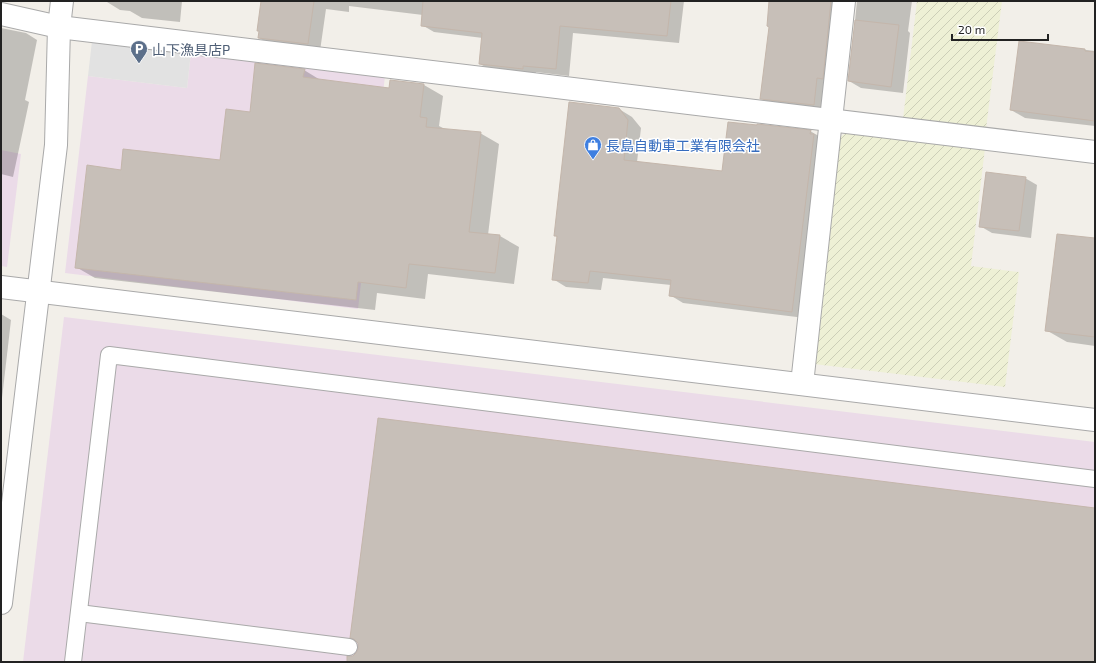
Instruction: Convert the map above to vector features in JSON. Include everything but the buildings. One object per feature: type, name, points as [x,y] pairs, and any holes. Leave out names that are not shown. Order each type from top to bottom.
[{"type":"street","points":[[1,604],[56,145],[59,27],[62,1]]},
{"type":"street","points":[[802,384],[844,1]]},
{"type":"street","points":[[1,14],[59,27],[1095,152]]},
{"type":"street","points":[[1,287],[1095,420]]},
{"type":"lane","points":[[73,662],[109,355],[1095,479]]},
{"type":"lane","points":[[78,613],[349,647]]},
{"type":"shaded area","name":"山下漁具店P","points":[[92,41],[191,52],[187,88],[88,76]]},
{"type":"shaded area","points":[[191,52],[385,76],[358,309],[65,273],[88,76],[187,88]]},
{"type":"shaded area","points":[[1,150],[21,154],[7,267],[1,266]]},
{"type":"shaded area","points":[[64,317],[1095,442],[1095,662],[23,662]]},
{"type":"green space","points":[[917,1],[1002,1],[986,129],[903,119]]},
{"type":"green space","points":[[847,132],[985,148],[971,266],[1019,272],[1005,387],[814,364],[839,138]]},
{"type":"place","name":"山下漁具店P","points":[[139,64]]},
{"type":"place","name":"長島自動車工業有限会社","points":[[593,160]]}]
